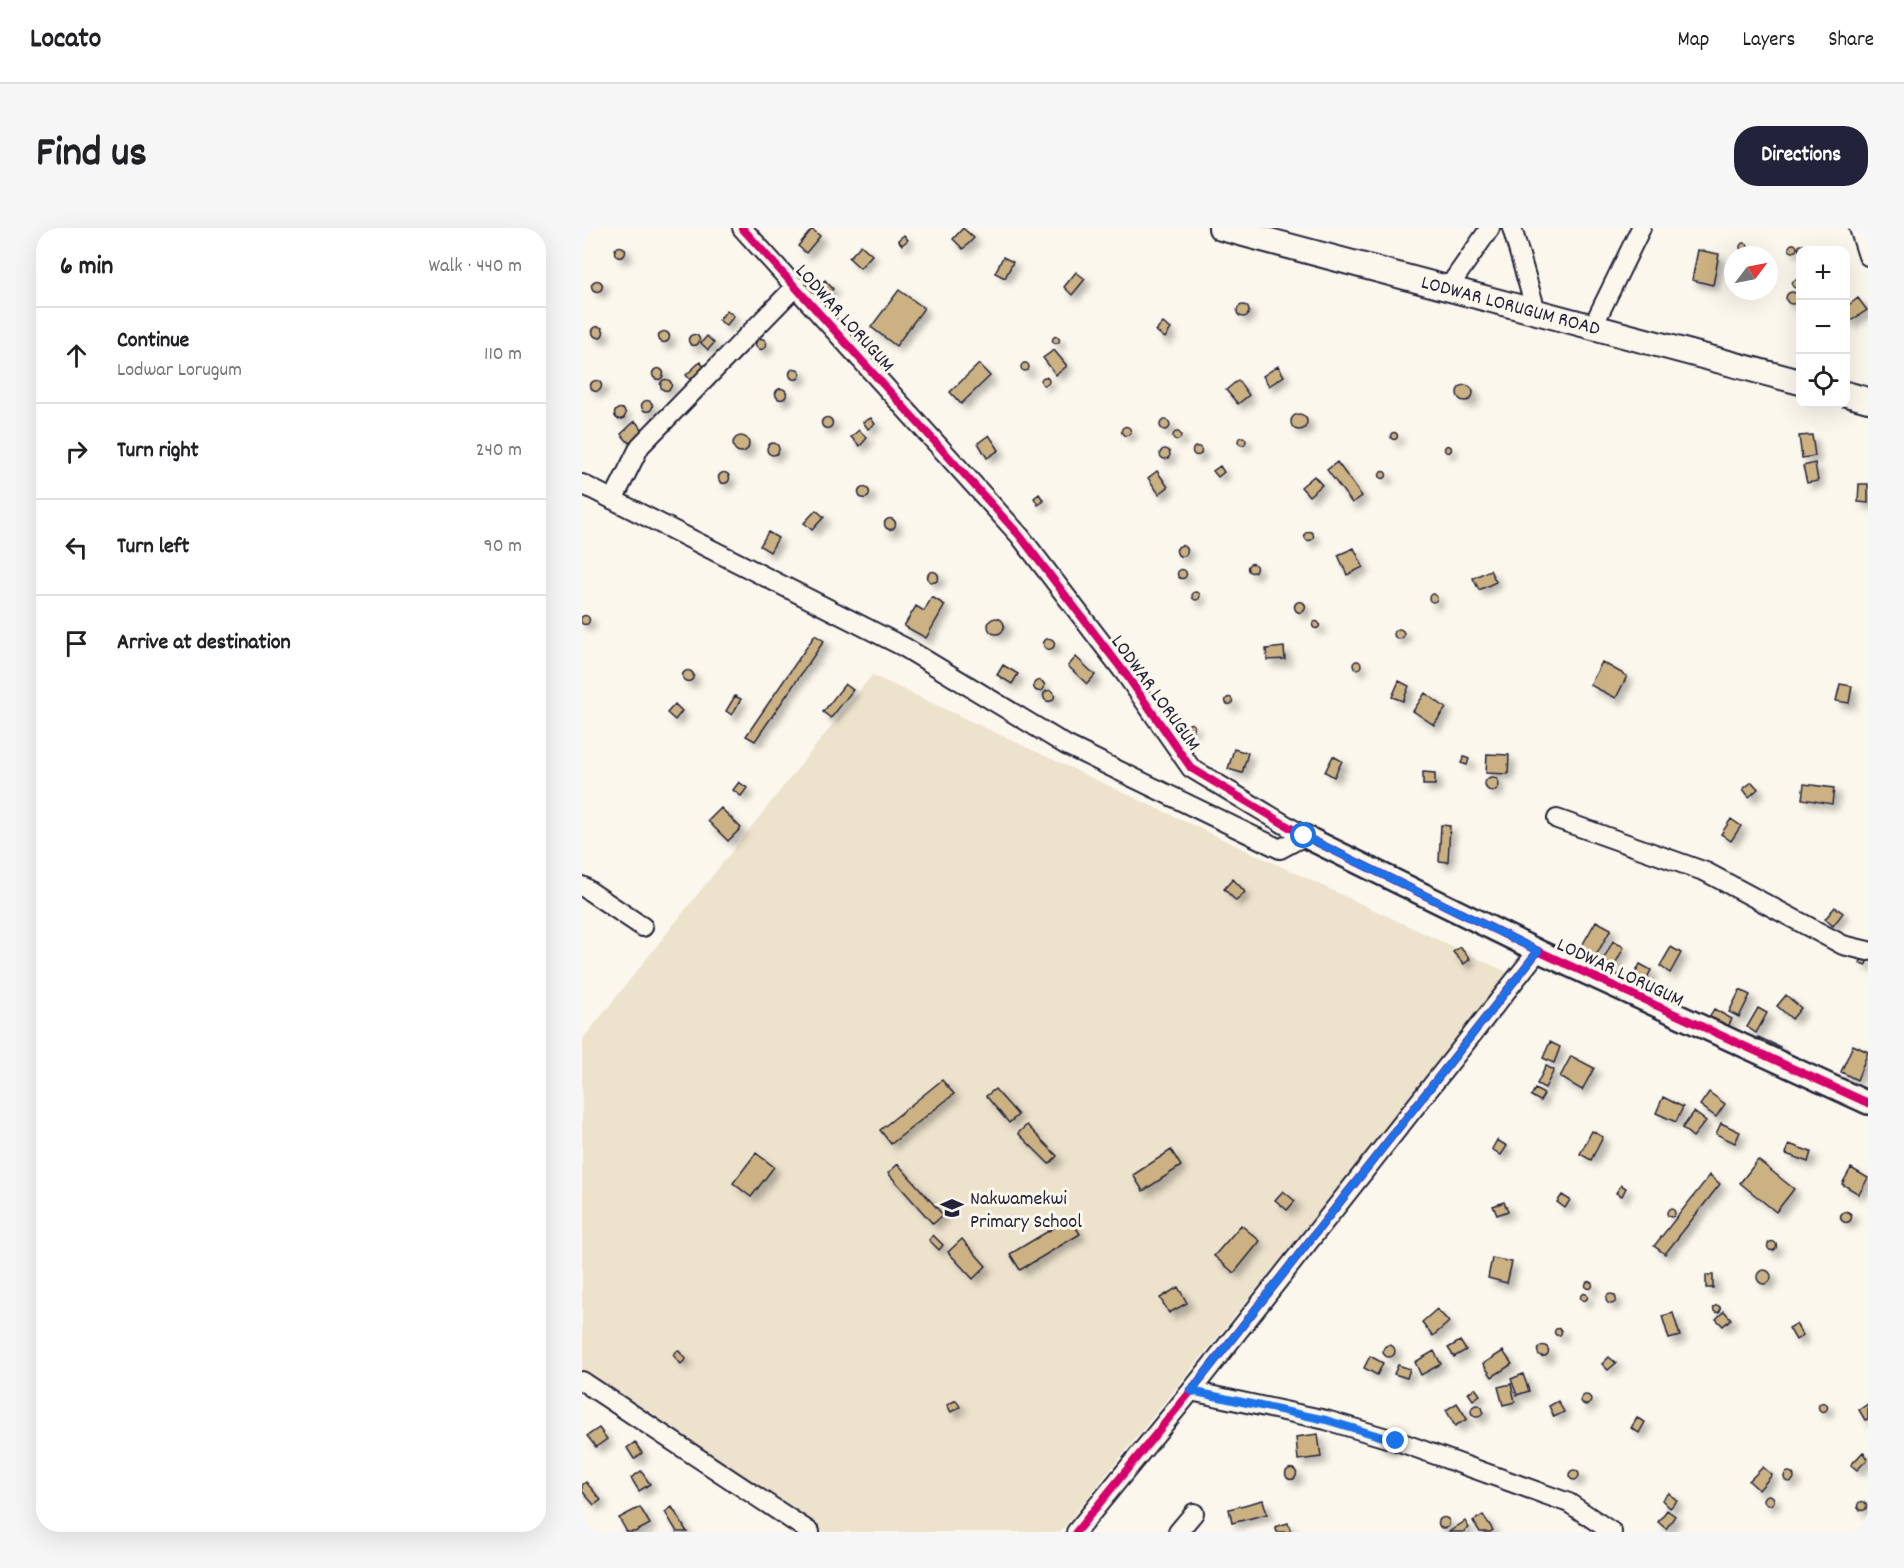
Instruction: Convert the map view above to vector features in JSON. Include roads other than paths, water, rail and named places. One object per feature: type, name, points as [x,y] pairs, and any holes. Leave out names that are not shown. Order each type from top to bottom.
[{"type":"main road","name":"LODWAR LORUGUM ROAD","points":[[1221,228],[1256,233],[1448,288],[1796,381]]},
{"type":"main road","points":[[1850,395],[1868,400]]},
{"type":"street","name":"LODWAR LORUGUM","points":[[742,228],[1020,536],[1127,676],[1191,768],[1304,836],[1538,951],[1868,1103]]},
{"type":"street","points":[[1448,288],[1490,228]]},
{"type":"street","points":[[1512,228],[1536,311]]},
{"type":"street","points":[[1593,326],[1641,228]]},
{"type":"street","points":[[1859,228],[1868,256]]},
{"type":"street","points":[[613,500],[640,446],[796,286]]},
{"type":"street","points":[[582,484],[904,647],[1087,756],[1280,849],[1304,836]]},
{"type":"street","points":[[1557,819],[1706,873],[1844,945],[1868,951]]},
{"type":"street","points":[[582,885],[643,927]]},
{"type":"street","points":[[1076,1532],[1191,1391],[1538,951]]},
{"type":"street","points":[[582,1381],[810,1532]]},
{"type":"street","points":[[1191,1391],[1326,1420],[1396,1441],[1569,1503],[1612,1532]]},
{"type":"street","points":[[1178,1532],[1194,1513]]},
{"type":"place","name":"Nakwamekwi Primary School","points":[[952,1208]]}]
